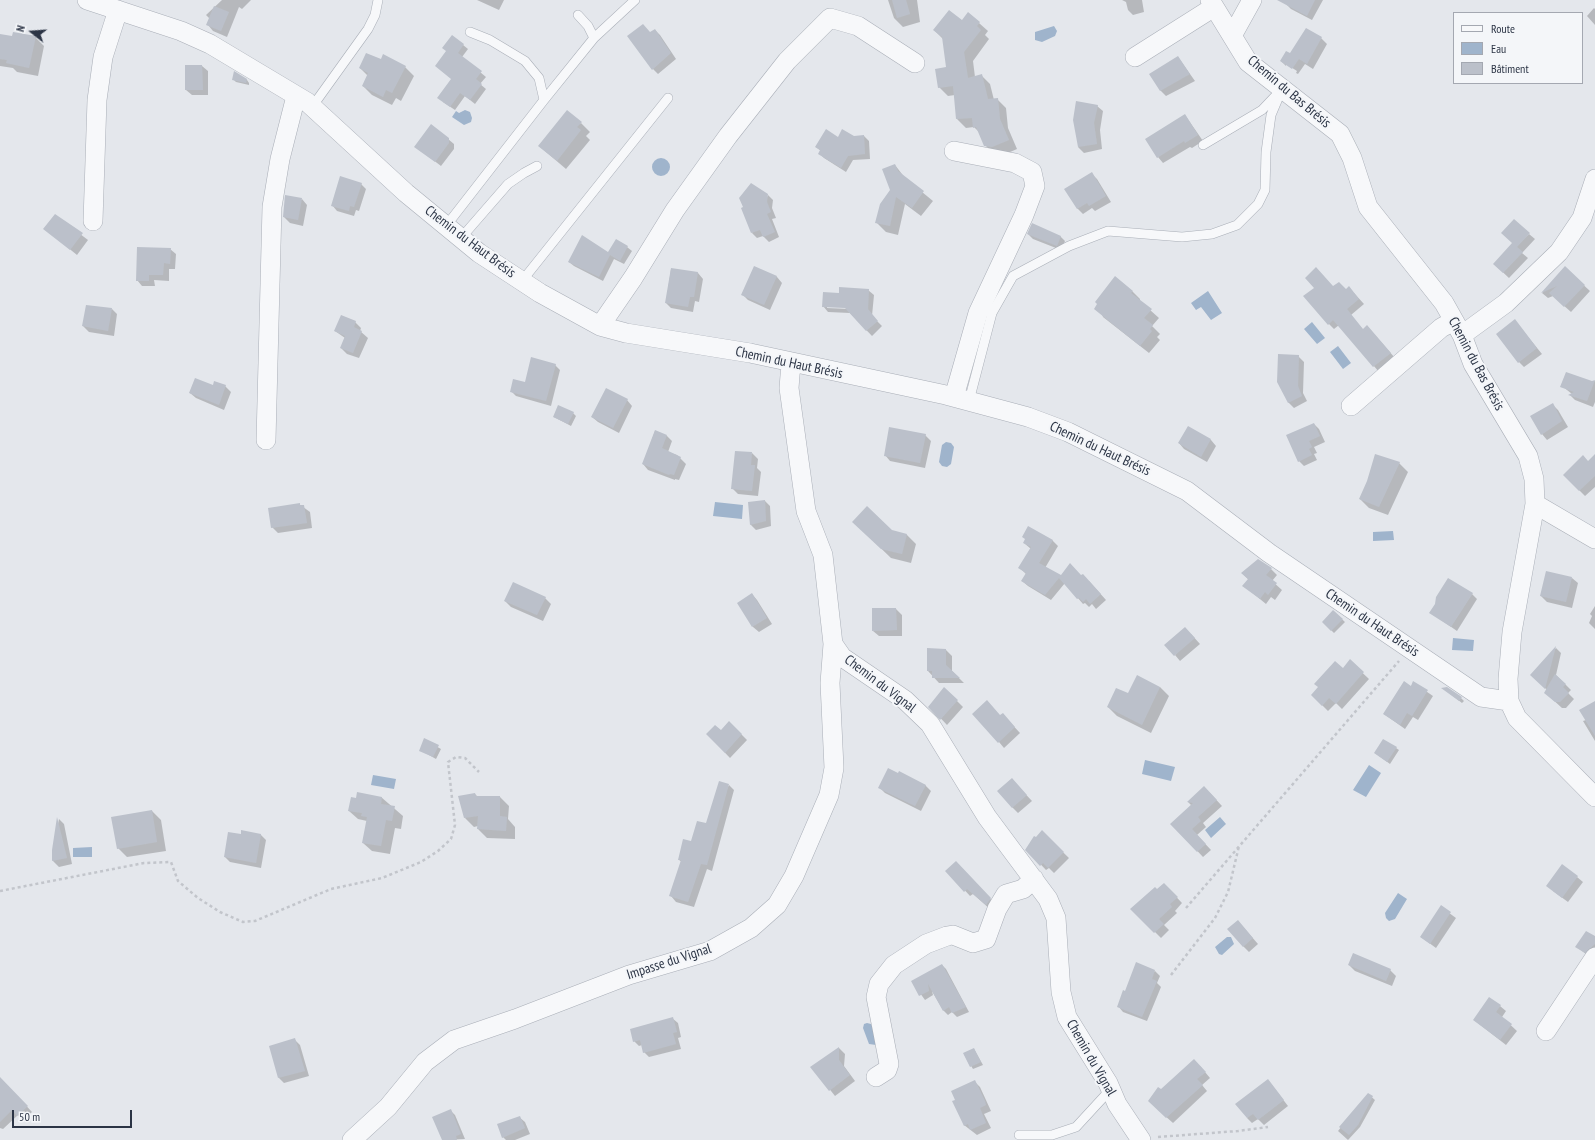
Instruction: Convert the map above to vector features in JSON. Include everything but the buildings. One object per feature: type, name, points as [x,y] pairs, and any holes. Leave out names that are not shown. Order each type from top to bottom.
[{"type":"street","name":"Chemin du Haut Brésis","points":[[87,0],[181,31],[210,44],[296,96],[312,107],[406,193],[479,253],[522,281],[600,326],[626,333],[750,353],[961,399],[1028,417],[1068,432],[1187,490],[1269,553],[1481,697],[1509,701]]},
{"type":"street","points":[[1232,36],[1252,0]]},
{"type":"street","points":[[1136,57],[1212,3]]},
{"type":"street","name":"Chemin du Bas Brésis","points":[[1212,3],[1248,62],[1340,134],[1352,158],[1368,207],[1444,303],[1473,364],[1528,456],[1534,479],[1535,504],[1512,632],[1508,679],[1509,701],[1517,718],[1595,797]]},
{"type":"street","points":[[93,221],[97,100],[103,57],[118,10]]},
{"type":"street","points":[[600,326],[633,278],[675,210],[728,136],[786,61],[830,18],[858,26],[915,63]]},
{"type":"street","points":[[266,440],[272,207],[280,159],[296,96]]},
{"type":"street","points":[[954,151],[1014,163],[1032,172],[1035,186],[1024,215],[978,313],[961,399]]},
{"type":"street","points":[[1351,406],[1441,328],[1457,328],[1506,303],[1559,252],[1582,218],[1595,179]]},
{"type":"street","name":"Chemin du Vignal","points":[[791,363],[789,388],[806,511],[823,555],[833,644],[842,657],[905,700],[930,724],[987,817],[1048,899],[1056,918],[1061,992],[1067,1017],[1111,1089],[1117,1104],[1140,1139]]},
{"type":"street","points":[[1535,504],[1595,539]]},
{"type":"street","name":"Impasse du Vignal","points":[[352,1140],[388,1107],[425,1062],[454,1040],[515,1019],[629,975],[710,951],[751,928],[777,905],[794,876],[829,795],[834,768],[830,682],[833,644]]},
{"type":"street","points":[[876,1077],[887,1070],[889,1064],[876,997],[879,984],[894,965],[926,944],[947,936],[953,935],[973,943],[986,939],[997,909],[1006,894],[1023,889],[1034,879]]},
{"type":"street","points":[[1546,1031],[1595,957]]},
{"type":"lane","points":[[312,107],[368,29],[375,15],[378,0]]},
{"type":"lane","points":[[446,226],[594,38],[635,0]]},
{"type":"lane","points":[[578,15],[588,26],[594,38]]},
{"type":"lane","points":[[470,32],[490,40],[525,60],[539,78],[544,100]]},
{"type":"lane","points":[[1203,145],[1262,110],[1282,89]]},
{"type":"lane","points":[[961,399],[992,313],[1013,276],[1069,246],[1108,231],[1182,237],[1212,234],[1237,225],[1258,204],[1265,190],[1266,152],[1271,115],[1282,89]]},
{"type":"lane","points":[[522,281],[668,98]]},
{"type":"lane","points":[[461,238],[508,184],[537,166]]},
{"type":"lane","points":[[1019,1135],[1052,1135],[1076,1127],[1111,1089]]},
{"type":"path","points":[[1186,908],[1410,648]]},
{"type":"path","points":[[0,890],[144,863],[171,862],[178,880],[198,898],[220,912],[243,922],[255,921],[331,889],[382,878],[421,862],[438,852],[451,839],[455,825],[448,762],[456,757],[465,758],[479,772]]},
{"type":"path","points":[[1171,975],[1215,918],[1228,892],[1239,846]]},
{"type":"path","points":[[1140,1139],[1238,1132],[1268,1127]]},
{"type":"water","points":[[1054,26],[1057,31],[1055,36],[1042,42],[1035,40],[1035,32]]},
{"type":"water","points":[[465,110],[470,112],[472,118],[471,122],[464,125],[452,117],[456,111],[459,113]]},
{"type":"water","points":[[661,158],[667,161],[670,167],[667,173],[661,176],[655,173],[652,167],[655,161]]},
{"type":"water","points":[[1208,291],[1222,313],[1211,320],[1201,307],[1196,310],[1191,303]]},
{"type":"water","points":[[1312,322],[1325,338],[1317,344],[1304,329]]},
{"type":"water","points":[[1338,346],[1351,363],[1343,369],[1330,352]]},
{"type":"water","points":[[946,442],[951,443],[954,447],[951,464],[947,467],[942,466],[939,462],[942,445]]},
{"type":"water","points":[[715,502],[743,505],[742,519],[713,516]]},
{"type":"water","points":[[1393,531],[1394,540],[1373,541],[1373,532]]},
{"type":"water","points":[[1453,638],[1474,640],[1473,651],[1452,650]]},
{"type":"water","points":[[1145,760],[1175,767],[1171,781],[1142,774]]},
{"type":"water","points":[[1369,765],[1381,773],[1366,797],[1353,790]]},
{"type":"water","points":[[373,775],[396,779],[394,789],[371,785]]},
{"type":"water","points":[[1220,817],[1226,824],[1211,838],[1205,830]]},
{"type":"water","points":[[92,847],[92,857],[73,857],[73,848]]},
{"type":"water","points":[[1398,893],[1407,899],[1395,919],[1389,921],[1386,918],[1385,913]]},
{"type":"water","points":[[1227,937],[1231,937],[1234,944],[1222,955],[1219,954],[1215,947]]},
{"type":"water","points":[[864,1024],[871,1024],[877,1035],[876,1045],[869,1044],[863,1028]]}]
